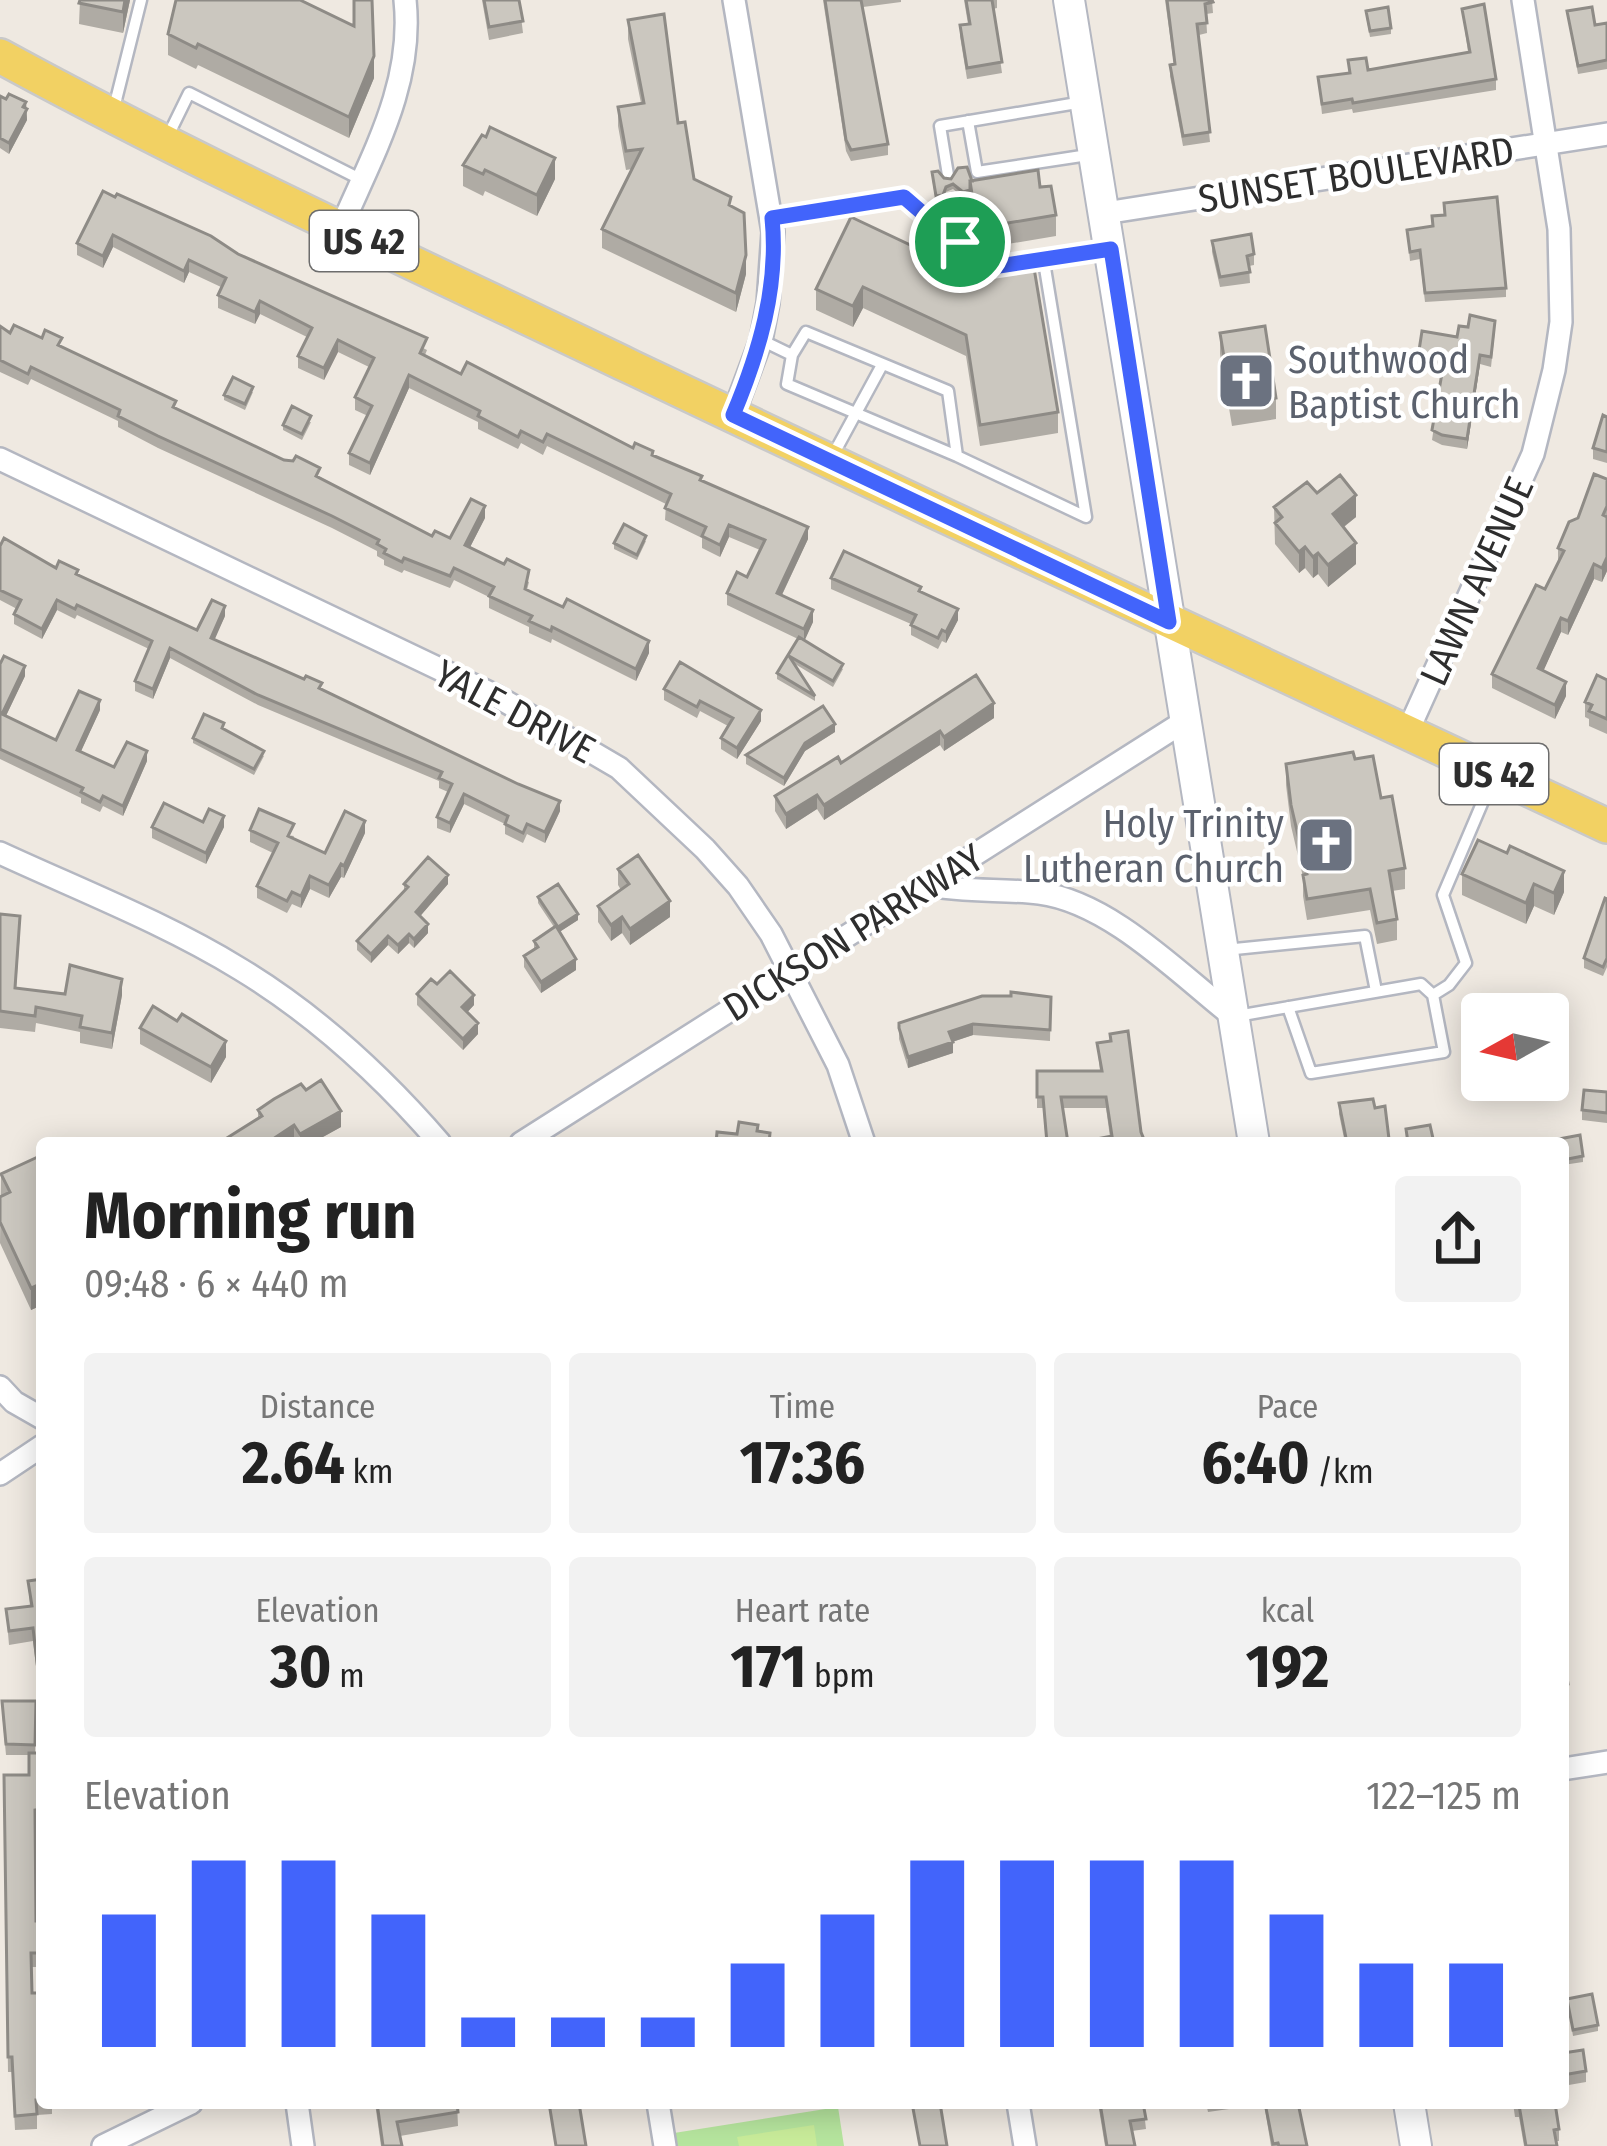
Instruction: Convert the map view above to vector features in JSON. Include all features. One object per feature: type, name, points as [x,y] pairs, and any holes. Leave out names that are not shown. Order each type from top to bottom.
[{"type":"main road","points":[[1069,0],[1253,1137]]},
{"type":"main road","name":"US 42","points":[[0,56],[340,230],[1607,826]]},
{"type":"main road","points":[[1409,2109],[1416,2146]]},
{"type":"street","points":[[340,230],[398,91],[404,62],[405,0]]},
{"type":"street","points":[[733,415],[761,340],[772,269],[772,218],[734,0]]},
{"type":"street","name":"LAWN AVENUE","points":[[1407,733],[1516,498],[1546,414],[1561,322],[1563,275],[1523,0]]},
{"type":"street","name":"SUNSET BOULEVARD","points":[[1105,213],[1607,134]]},
{"type":"street","name":"YALE DRIVE","points":[[0,459],[496,696],[619,768],[679,820],[738,886],[771,934],[838,1065],[862,1137]]},
{"type":"street","name":"DICKSON PARKWAY","points":[[530,1137],[1185,722]]},
{"type":"street","points":[[0,853],[190,942],[254,978],[327,1030],[389,1086],[435,1137]]},
{"type":"street","points":[[928,885],[965,892],[1039,893],[1071,901],[1130,934],[1234,1017]]},
{"type":"street","points":[[0,1387],[36,1415]]},
{"type":"street","points":[[0,1474],[36,1450]]},
{"type":"street","points":[[1569,1768],[1607,1762]]},
{"type":"street","points":[[103,2146],[179,2109]]},
{"type":"street","points":[[298,2109],[303,2146]]},
{"type":"street","points":[[659,2109],[665,2146]]},
{"type":"street","points":[[1019,2109],[1025,2146]]},
{"type":"lane","points":[[111,116],[141,0]]},
{"type":"lane","points":[[164,143],[189,93],[362,180]]},
{"type":"lane","points":[[948,175],[940,126],[1086,101]]},
{"type":"lane","points":[[968,121],[977,172],[1095,154]]},
{"type":"lane","points":[[772,218],[904,197],[986,268],[1006,266]]},
{"type":"lane","points":[[952,199],[960,242]]},
{"type":"lane","points":[[1025,264],[1111,249]]},
{"type":"lane","points":[[957,456],[948,391],[806,332],[792,356],[788,384],[1086,517],[1044,262]]},
{"type":"lane","points":[[761,340],[792,356]]},
{"type":"lane","points":[[830,461],[882,365]]},
{"type":"lane","points":[[1433,995],[1449,985],[1466,963],[1443,895],[1495,774]]},
{"type":"lane","points":[[1222,950],[1365,936],[1376,992]]},
{"type":"lane","points":[[1234,1017],[1288,1006],[1421,984],[1433,995],[1444,1052],[1311,1073],[1288,1006]]},
{"type":"green space","points":[[838,2109],[844,2146],[676,2146],[674,2133]]},
{"type":"green space","points":[[814,2125],[817,2146],[739,2146],[737,2137]]},
{"type":"building","points":[[80,0],[125,0],[123,12]]},
{"type":"building","points":[[176,0],[300,0],[354,26],[354,0],[372,0],[374,56],[349,117],[168,34]]},
{"type":"building","points":[[484,0],[519,0],[523,21],[489,27]]},
{"type":"building","points":[[825,0],[861,0],[888,144],[851,150],[846,140]]},
{"type":"building","points":[[966,0],[992,0],[1002,62],[967,68],[960,25],[970,24]]},
{"type":"building","points":[[1167,0],[1213,2],[1205,4],[1207,23],[1197,24],[1210,132],[1183,136],[1170,65],[1175,64]]},
{"type":"building","points":[[1484,4],[1496,79],[1322,104],[1318,77],[1350,73],[1348,60],[1366,58],[1368,70],[1470,52],[1462,9]]},
{"type":"building","points":[[1388,7],[1391,28],[1370,31],[1366,11]]},
{"type":"building","points":[[1592,7],[1595,25],[1607,23],[1607,60],[1578,66],[1567,11]]},
{"type":"building","points":[[664,14],[678,123],[685,122],[694,179],[731,197],[729,205],[744,213],[746,255],[736,293],[602,229],[642,149],[626,151],[618,107],[644,103],[628,20]]},
{"type":"building","points":[[9,94],[26,102],[23,107],[27,109],[9,143],[0,138],[0,96],[6,99]]},
{"type":"building","points":[[490,127],[555,158],[537,195],[485,170],[483,174],[463,165]]},
{"type":"building","points":[[967,167],[970,190],[963,192],[953,184],[936,196],[932,172],[951,179],[958,168]]},
{"type":"building","points":[[1038,170],[1040,187],[1051,186],[1056,215],[990,226],[987,205],[974,207],[970,181]]},
{"type":"building","points":[[103,191],[211,236],[238,254],[427,338],[420,353],[461,374],[467,362],[633,448],[635,443],[653,451],[652,455],[702,476],[700,480],[808,527],[777,593],[813,610],[804,629],[727,593],[737,572],[747,577],[765,540],[729,525],[720,545],[702,536],[706,527],[665,508],[671,494],[547,434],[543,442],[521,431],[518,437],[478,416],[480,411],[409,375],[370,463],[349,453],[372,406],[355,397],[374,358],[338,340],[324,368],[298,356],[312,328],[260,301],[255,312],[218,295],[226,278],[189,260],[184,271],[113,235],[103,256],[77,243]]},
{"type":"building","points":[[1497,197],[1506,288],[1425,293],[1420,250],[1410,252],[1407,230],[1433,226],[1432,216],[1445,215],[1444,203]]},
{"type":"building","points":[[851,217],[959,268],[1032,256],[1058,412],[980,425],[966,335],[863,287],[853,306],[816,289]]},
{"type":"building","points":[[1251,234],[1250,272],[1220,277],[1212,241]]},
{"type":"building","points":[[1470,315],[1495,321],[1491,357],[1480,355],[1467,439],[1432,430],[1444,362],[1418,357],[1422,331],[1457,337],[1459,326],[1468,327]]},
{"type":"building","points":[[14,325],[42,338],[45,330],[62,338],[58,345],[176,401],[173,407],[284,460],[293,461],[296,456],[320,468],[316,476],[432,536],[435,531],[450,538],[471,499],[485,506],[465,545],[529,570],[525,589],[563,607],[567,599],[649,641],[636,669],[552,627],[551,631],[529,621],[532,616],[489,596],[494,587],[454,568],[450,576],[404,558],[402,562],[384,553],[379,540],[332,516],[158,436],[118,416],[120,410],[31,367],[28,374],[0,360],[0,326],[10,333]]},
{"type":"building","points":[[1265,326],[1276,398],[1232,405],[1220,333]]},
{"type":"building","points":[[233,377],[253,387],[245,404],[224,395]]},
{"type":"building","points":[[292,406],[311,416],[302,434],[283,425]]},
{"type":"building","points":[[1603,415],[1607,417],[1607,452],[1593,448]]},
{"type":"building","points":[[1594,474],[1607,479],[1603,515],[1607,517],[1607,557],[1602,568],[1594,564],[1568,621],[1561,618],[1538,668],[1566,682],[1555,705],[1492,674],[1536,585],[1545,589],[1564,551],[1558,548],[1569,522],[1578,518]]},
{"type":"building","points":[[1340,475],[1356,495],[1333,514],[1356,543],[1328,565],[1305,547],[1299,552],[1275,523],[1282,517],[1274,507],[1307,482],[1317,493]]},
{"type":"building","points":[[624,524],[646,536],[637,555],[614,543]]},
{"type":"building","points":[[4,538],[56,568],[59,561],[78,570],[76,574],[197,630],[212,600],[225,606],[211,638],[322,683],[319,688],[560,801],[545,832],[527,824],[523,833],[505,824],[508,816],[464,794],[450,823],[437,817],[452,784],[439,778],[442,772],[258,695],[170,648],[153,689],[135,681],[152,641],[57,600],[42,629],[14,614],[21,600],[0,590]]},
{"type":"building","points":[[844,551],[958,609],[946,632],[942,630],[938,638],[911,625],[916,615],[831,578]]},
{"type":"building","points":[[799,637],[843,664],[833,681],[789,656],[815,696],[777,673]]},
{"type":"building","points":[[4,656],[25,666],[2,714],[56,740],[79,691],[100,700],[77,750],[114,767],[127,742],[147,751],[123,806],[103,796],[100,802],[81,792],[83,788],[0,749],[0,664]]},
{"type":"building","points":[[680,662],[761,710],[737,748],[721,738],[733,718],[700,701],[697,707],[664,689]]},
{"type":"building","points":[[976,675],[994,703],[944,737],[940,731],[824,805],[817,795],[786,814],[775,796],[838,757],[841,763]]},
{"type":"building","points":[[1597,675],[1607,680],[1607,719],[1589,711],[1592,705],[1585,702]]},
{"type":"building","points":[[823,706],[835,724],[805,743],[784,778],[746,755]]},
{"type":"building","points":[[204,714],[264,751],[254,769],[193,738]]},
{"type":"building","points":[[1353,752],[1355,759],[1373,756],[1381,798],[1392,796],[1405,868],[1389,871],[1397,919],[1377,923],[1370,889],[1307,899],[1303,875],[1307,874],[1286,764]]},
{"type":"building","points":[[164,803],[203,822],[209,809],[224,816],[206,853],[152,827]]},
{"type":"building","points":[[259,809],[294,824],[288,836],[325,853],[345,811],[365,821],[344,866],[329,885],[310,876],[301,896],[292,892],[287,901],[257,886],[278,843],[250,830]]},
{"type":"building","points":[[1478,840],[1507,853],[1510,846],[1564,871],[1554,893],[1534,884],[1526,903],[1462,874]]},
{"type":"building","points":[[638,855],[670,901],[630,929],[622,917],[611,925],[598,906],[629,884],[618,869]]},
{"type":"building","points":[[428,857],[448,875],[416,912],[428,924],[414,939],[409,934],[398,945],[388,936],[371,954],[357,941],[408,887],[404,884]]},
{"type":"building","points":[[558,884],[578,914],[558,927],[538,897]]},
{"type":"building","points":[[1605,898],[1607,958],[1603,967],[1584,958]]},
{"type":"building","points":[[0,914],[20,916],[15,988],[65,994],[70,965],[122,979],[112,1033],[80,1027],[82,1016],[36,1007],[35,1016],[0,1011]]},
{"type":"building","points":[[556,926],[576,959],[541,982],[524,956],[538,947],[534,941]]},
{"type":"building","points":[[450,971],[474,995],[462,1007],[478,1023],[463,1039],[417,994],[431,979],[437,984]]},
{"type":"building","points":[[1011,992],[1051,997],[1050,1030],[973,1024],[949,1032],[953,1042],[908,1057],[899,1023],[982,996],[1011,996]]},
{"type":"building","points":[[153,1006],[177,1021],[182,1014],[226,1041],[211,1067],[140,1028]]},
{"type":"building","points":[[1128,1031],[1143,1137],[1107,1137],[1112,1136],[1106,1097],[1061,1097],[1067,1137],[1046,1137],[1043,1097],[1037,1097],[1037,1071],[1102,1071],[1097,1043],[1111,1041],[1110,1034]]},
{"type":"building","points":[[321,1080],[341,1111],[300,1134],[294,1125],[276,1137],[229,1137],[262,1116],[258,1110],[274,1099],[301,1084],[306,1090]]},
{"type":"building","points":[[1584,1090],[1607,1092],[1607,1113],[1582,1110]]},
{"type":"building","points":[[1373,1099],[1375,1108],[1385,1106],[1389,1137],[1346,1137],[1339,1103]]},
{"type":"building","points":[[739,1122],[770,1133],[770,1137],[717,1137],[717,1132],[737,1134]]},
{"type":"building","points":[[1430,1125],[1433,1137],[1407,1137],[1406,1129]]},
{"type":"building","points":[[1580,1135],[1583,1156],[1569,1159],[1569,1137]]},
{"type":"building","points":[[36,1158],[36,1286],[31,1288],[0,1222],[0,1197],[10,1192],[1,1174]]},
{"type":"building","points":[[36,1580],[36,1653],[33,1628],[9,1631],[6,1609],[32,1606],[28,1581]]},
{"type":"building","points":[[2,1701],[36,1701],[35,1745],[6,1744]]},
{"type":"building","points":[[29,1753],[36,1753],[36,1953],[31,1953],[37,2114],[15,2116],[12,2057],[8,2057],[4,1775],[29,1775]]},
{"type":"building","points":[[1592,1994],[1598,2025],[1573,2030],[1569,1999]]},
{"type":"building","points":[[1583,2050],[1586,2071],[1569,2074],[1569,2052]]},
{"type":"building","points":[[378,2109],[458,2109],[397,2122],[402,2146],[383,2146]]},
{"type":"building","points":[[550,2109],[580,2109],[586,2146],[556,2146]]},
{"type":"building","points":[[913,2109],[941,2109],[947,2146],[920,2146]]},
{"type":"building","points":[[1101,2109],[1144,2109],[1146,2119],[1130,2121],[1135,2146],[1107,2146]]},
{"type":"building","points":[[1266,2109],[1299,2109],[1307,2146],[1273,2144]]},
{"type":"building","points":[[1520,2109],[1556,2109],[1557,2146],[1526,2146]]},
{"type":"place","name":"Southwood Baptist Church","points":[[1246,381]]},
{"type":"place","name":"Holy Trinity Lutheran Church","points":[[1326,845]]},
{"type":"route","points":[[904,197],[960,242],[986,268],[1111,249],[1169,622],[733,415],[761,340],[772,269],[772,218],[904,197]]}]
